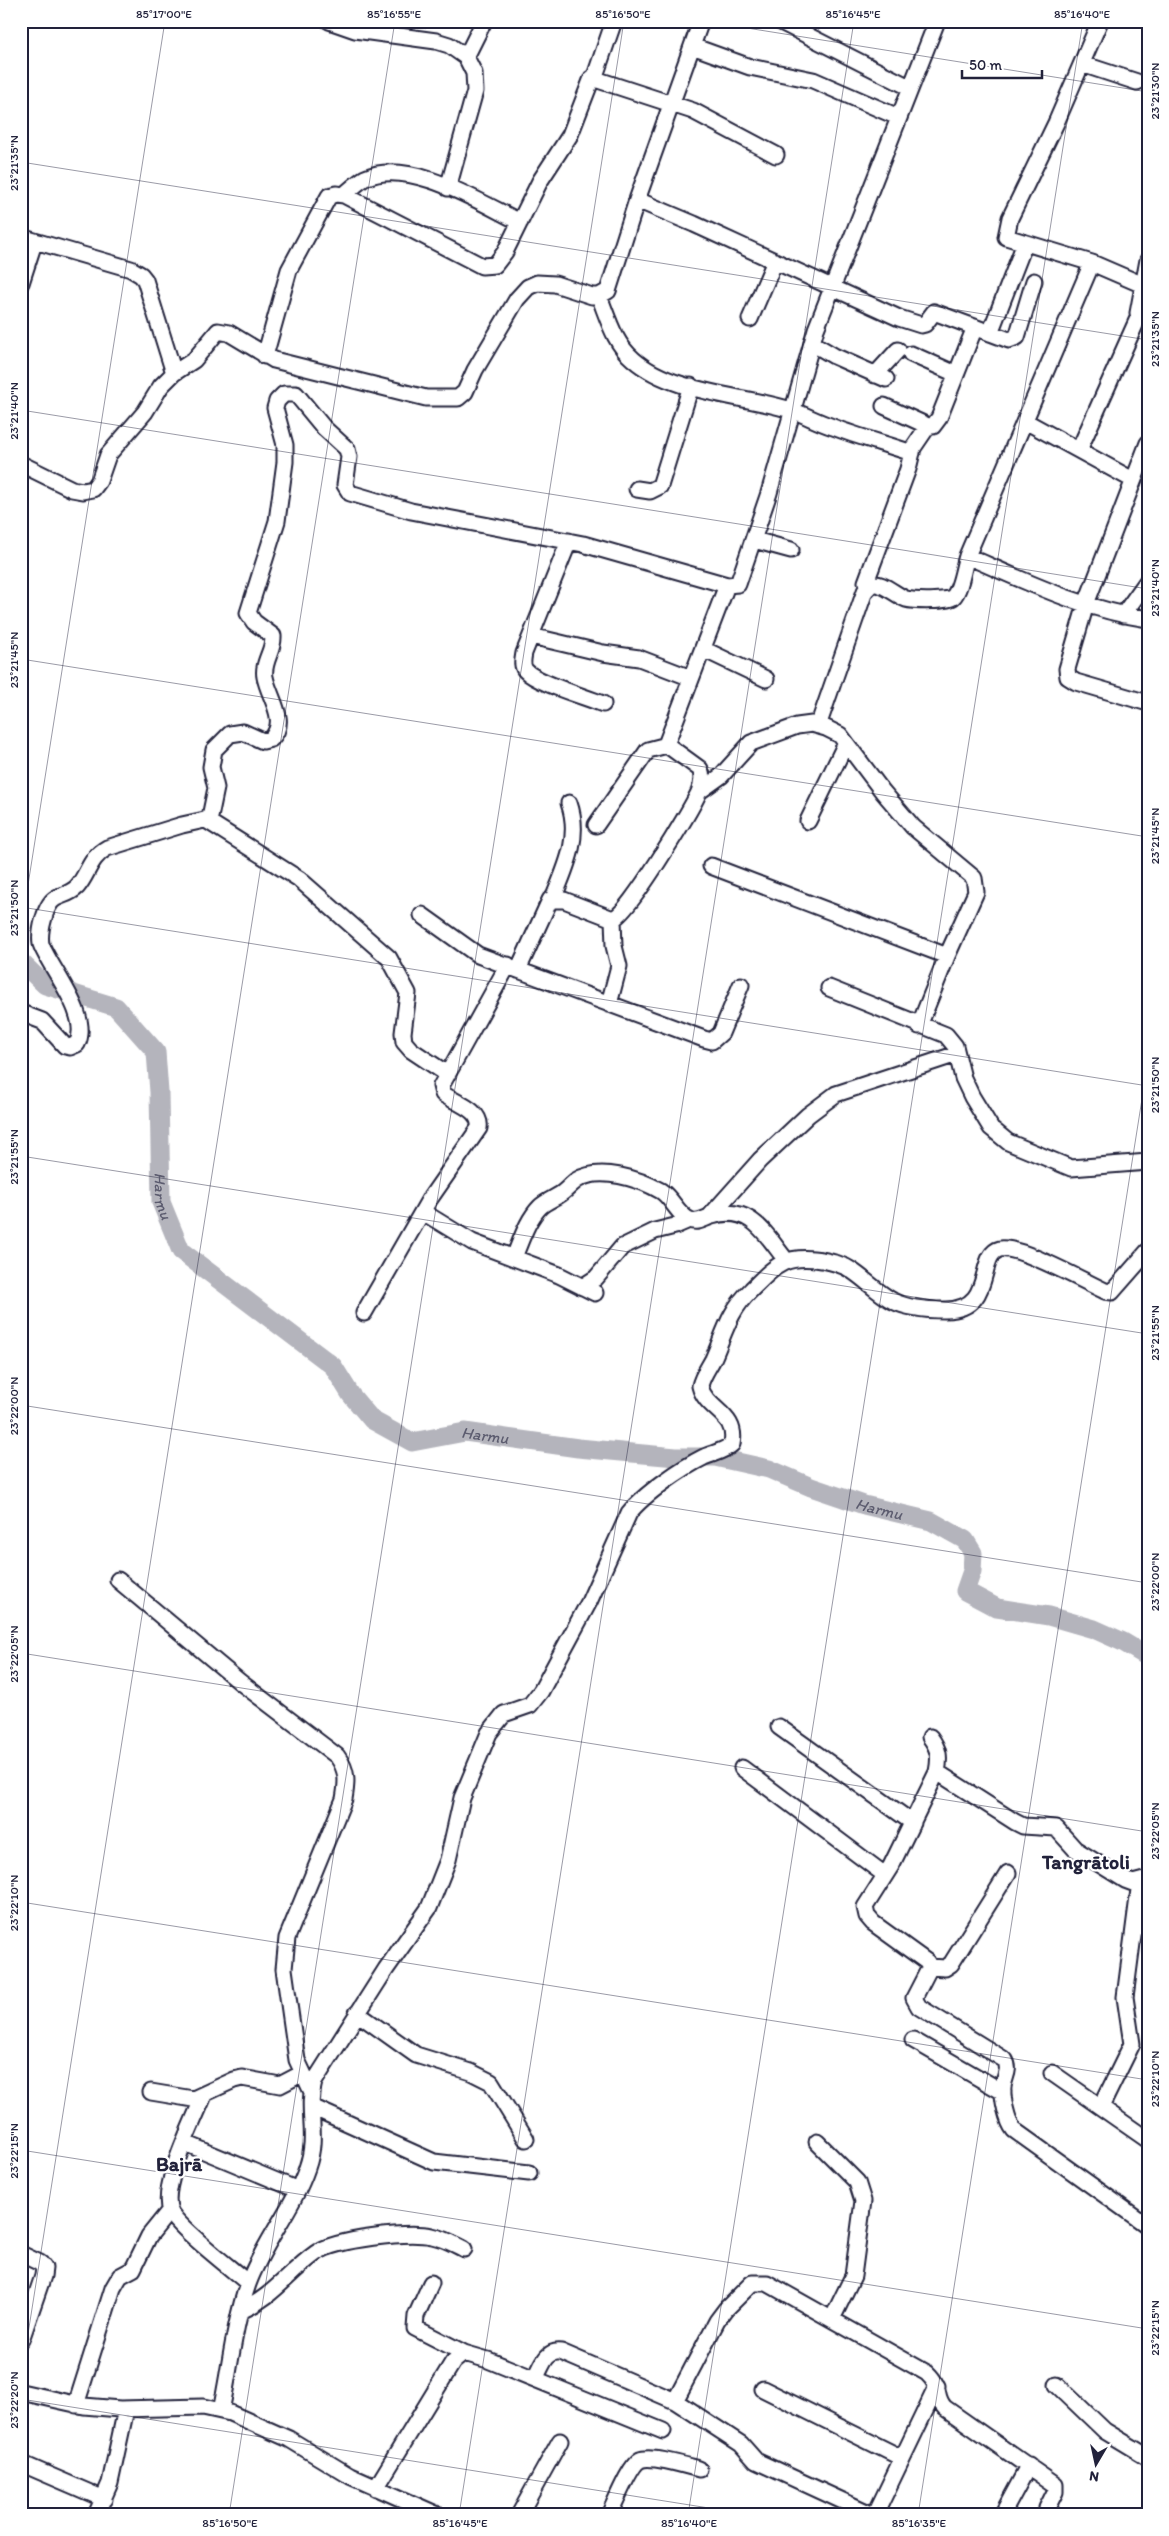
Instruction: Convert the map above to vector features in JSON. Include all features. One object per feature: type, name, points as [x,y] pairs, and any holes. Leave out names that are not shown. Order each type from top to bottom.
[{"type":"street","points":[[328,21],[355,30],[443,43],[460,50],[466,57],[474,73],[475,92],[448,188]]},
{"type":"street","points":[[466,57],[484,21]]},
{"type":"street","points":[[594,79],[614,21]]},
{"type":"street","points":[[21,464],[72,489],[83,491],[93,489],[99,482],[108,455],[131,430],[174,372],[194,360],[218,331],[235,336],[265,356],[426,398],[458,398],[466,392],[475,370],[517,299],[528,287],[537,284],[555,284],[592,296],[605,294],[610,286],[637,200],[701,21]]},
{"type":"street","points":[[779,21],[910,87]]},
{"type":"street","points":[[447,1074],[411,1050],[404,1042],[403,1032],[408,993],[389,958],[299,879],[262,854],[210,824],[209,820],[216,788],[211,767],[214,750],[230,734],[243,732],[263,740],[271,739],[279,723],[264,672],[273,636],[254,622],[248,613],[278,512],[285,462],[285,446],[275,408],[277,401],[284,394],[290,393],[300,397],[324,428],[347,449],[349,457],[345,485],[350,493],[411,511],[568,541],[728,585],[740,582],[812,343],[937,21]]},
{"type":"street","points":[[1100,21],[1056,122],[1010,218],[1006,237],[1092,263],[1143,285]]},
{"type":"street","points":[[692,46],[750,66],[813,80],[898,118]]},
{"type":"street","points":[[1082,64],[1137,82]]},
{"type":"street","points":[[265,356],[282,288],[298,250],[329,196],[336,194],[344,195],[482,266],[495,265],[500,260],[540,181],[570,135],[589,81],[594,79],[705,116],[776,155]]},
{"type":"street","points":[[344,195],[364,178],[385,174],[407,174],[448,188],[520,222]]},
{"type":"street","points":[[637,200],[775,260],[899,318],[921,325],[925,324],[934,312],[1009,340],[1017,337],[1034,281]]},
{"type":"street","points":[[21,237],[132,269],[141,275],[145,280],[174,372]]},
{"type":"street","points":[[21,237],[32,249],[21,283]]},
{"type":"street","points":[[990,333],[1025,243]]},
{"type":"street","points":[[750,319],[775,260]]},
{"type":"street","points":[[1079,450],[1143,318],[1143,285],[1148,260]]},
{"type":"street","points":[[818,726],[868,588],[875,583],[907,599],[950,600],[955,594],[967,556],[1092,263]]},
{"type":"street","points":[[599,296],[616,339],[631,358],[647,370],[691,386],[793,411],[833,427],[912,453]]},
{"type":"street","points":[[884,406],[928,426],[933,426],[939,418],[975,327]]},
{"type":"street","points":[[812,343],[881,377],[904,352],[956,374]]},
{"type":"street","points":[[637,489],[650,490],[660,486],[691,386]]},
{"type":"street","points":[[1025,421],[1133,480]]},
{"type":"street","points":[[866,582],[908,469],[912,453],[928,426]]},
{"type":"street","points":[[1148,443],[1086,604],[1069,658],[1068,677],[1076,682],[1148,703]]},
{"type":"street","points":[[754,540],[791,550]]},
{"type":"street","points":[[568,541],[523,660],[525,671],[536,678],[603,704]]},
{"type":"street","points":[[967,556],[1086,604],[1123,615],[1148,619]]},
{"type":"street","points":[[1123,615],[1148,580]]},
{"type":"street","points":[[667,745],[728,585]]},
{"type":"street","points":[[531,636],[603,653],[639,658],[691,678]]},
{"type":"street","points":[[703,649],[766,679]]},
{"type":"street","points":[[700,790],[721,776],[751,743],[797,726],[818,726],[836,733],[913,827],[974,878],[976,892],[946,956],[919,1026]]},
{"type":"street","points":[[808,822],[846,743]]},
{"type":"street","points":[[613,919],[622,914],[653,868],[700,790],[702,775],[700,769],[667,745]]},
{"type":"street","points":[[596,825],[648,750],[667,745]]},
{"type":"street","points":[[364,1313],[423,1212],[479,1128],[480,1122],[476,1114],[443,1094],[441,1086],[513,967],[545,907],[553,899],[570,858],[574,837],[574,818],[569,803]]},
{"type":"street","points":[[21,1013],[42,1021],[66,1046],[72,1047],[78,1041],[80,1032],[72,1000],[44,952],[40,940],[47,911],[53,899],[73,891],[96,854],[113,844],[149,836],[182,825],[209,820]]},
{"type":"street","points":[[711,866],[946,956]]},
{"type":"street","points":[[553,899],[564,900],[613,919]]},
{"type":"street","points":[[422,915],[478,955],[712,1041],[721,1033],[741,985]]},
{"type":"street","points":[[609,1004],[619,966],[614,946],[613,919]]},
{"type":"street","points":[[829,988],[919,1026],[946,1035],[955,1046],[962,1078],[982,1114],[991,1128],[1014,1146],[1071,1168],[1148,1162]]},
{"type":"street","points":[[710,1216],[760,1160],[808,1115],[836,1094],[958,1054]]},
{"type":"street","points":[[514,1258],[526,1231],[541,1206],[581,1178],[621,1175],[637,1179],[670,1199],[688,1220]]},
{"type":"street","points":[[423,1212],[472,1242],[589,1290],[596,1278],[622,1247],[655,1231],[675,1226],[688,1220],[700,1221],[710,1216],[727,1212],[750,1219],[786,1260]]},
{"type":"street","points":[[221,2411],[240,2311],[248,2283],[307,2170],[314,2143],[312,2100],[320,2070],[429,1908],[448,1860],[462,1798],[489,1733],[504,1714],[530,1705],[541,1691],[593,1594],[629,1512],[648,1494],[696,1461],[732,1444],[730,1423],[705,1396],[701,1389],[701,1382],[734,1309],[765,1277],[786,1260],[805,1258],[842,1265],[892,1300],[919,1308],[945,1310],[963,1307],[976,1298],[991,1256],[999,1250],[1016,1250],[1109,1292],[1118,1286],[1148,1251]]},
{"type":"street","points":[[118,1580],[240,1682],[337,1756],[345,1767],[347,1783],[344,1799],[287,1938],[284,1952],[284,1969],[296,2060],[312,2100],[434,2162],[529,2173]]},
{"type":"street","points":[[779,1727],[912,1823]]},
{"type":"street","points":[[930,1737],[938,1753],[937,1772],[912,1823],[865,1908],[867,1916],[873,1923],[927,1962],[930,1967],[928,1974],[916,1991],[914,1998],[916,2002],[1005,2060],[1008,2071],[1003,2092],[1007,2118],[1014,2130],[1148,2226]]},
{"type":"street","points":[[742,1768],[885,1874]]},
{"type":"street","points":[[937,1772],[1022,1826],[1056,1828],[1075,1849],[1125,1880],[1144,1881],[1136,1913],[1125,1997],[1132,2044],[1101,2107]]},
{"type":"street","points":[[930,1967],[945,1968],[951,1964],[1008,1873]]},
{"type":"street","points":[[1136,1913],[1148,1931]]},
{"type":"street","points":[[357,2013],[416,2055],[471,2072],[491,2082],[526,2139]]},
{"type":"street","points":[[913,2040],[1003,2092]]},
{"type":"street","points":[[1052,2073],[1148,2140]]},
{"type":"street","points":[[151,2092],[192,2099],[204,2096],[234,2080],[242,2078],[280,2085],[301,2074]]},
{"type":"street","points":[[204,2096],[169,2188],[170,2210],[184,2227],[248,2283]]},
{"type":"street","points":[[817,2142],[857,2182],[863,2201],[853,2276],[832,2319]]},
{"type":"street","points":[[185,2143],[298,2190]]},
{"type":"street","points":[[76,2405],[112,2288],[120,2276],[133,2269],[149,2236],[170,2210]]},
{"type":"street","points":[[240,2311],[259,2303],[307,2260],[319,2251],[337,2243],[356,2239],[418,2234],[444,2239],[464,2249]]},
{"type":"street","points":[[21,2254],[40,2263],[44,2268],[44,2276],[21,2340]]},
{"type":"street","points":[[431,2283],[416,2316],[415,2328],[464,2353],[663,2431]]},
{"type":"street","points":[[675,2401],[717,2322],[726,2309],[752,2283],[767,2283],[927,2373],[938,2385],[940,2403],[945,2408],[1055,2485],[1055,2492],[1047,2508],[1049,2515]]},
{"type":"street","points":[[535,2380],[548,2355],[554,2351],[561,2352],[675,2401],[741,2444],[756,2461],[874,2515],[938,2385]]},
{"type":"street","points":[[376,2488],[453,2362],[464,2353]]},
{"type":"street","points":[[1057,2385],[1105,2431],[1148,2457]]},
{"type":"street","points":[[763,2389],[902,2458]]},
{"type":"street","points":[[21,2392],[76,2405],[126,2409],[202,2406],[221,2411],[288,2439],[350,2476],[438,2515]]},
{"type":"street","points":[[96,2515],[104,2499],[126,2409]]},
{"type":"street","points":[[519,2515],[560,2441]]},
{"type":"street","points":[[609,2515],[634,2466],[640,2460],[651,2458],[699,2469]]},
{"type":"street","points":[[24,2465],[104,2499]]},
{"type":"street","points":[[1002,2515],[1029,2465]]},
{"type":"waterway","name":"Harmu","points":[[21,962],[45,985],[116,1007],[156,1052],[159,1092],[161,1202],[181,1251],[333,1366],[351,1395],[372,1420],[412,1442],[465,1432],[578,1448],[676,1457],[715,1457],[769,1469],[811,1487],[864,1505],[931,1521],[965,1540],[973,1553],[972,1571],[965,1591],[997,1608],[1049,1616],[1094,1629],[1123,1642],[1148,1657]]},
{"type":"district","name":"Tangrātoli","points":[[1086,1862]]},
{"type":"district","name":"Bajrā","points":[[179,2164]]}]
